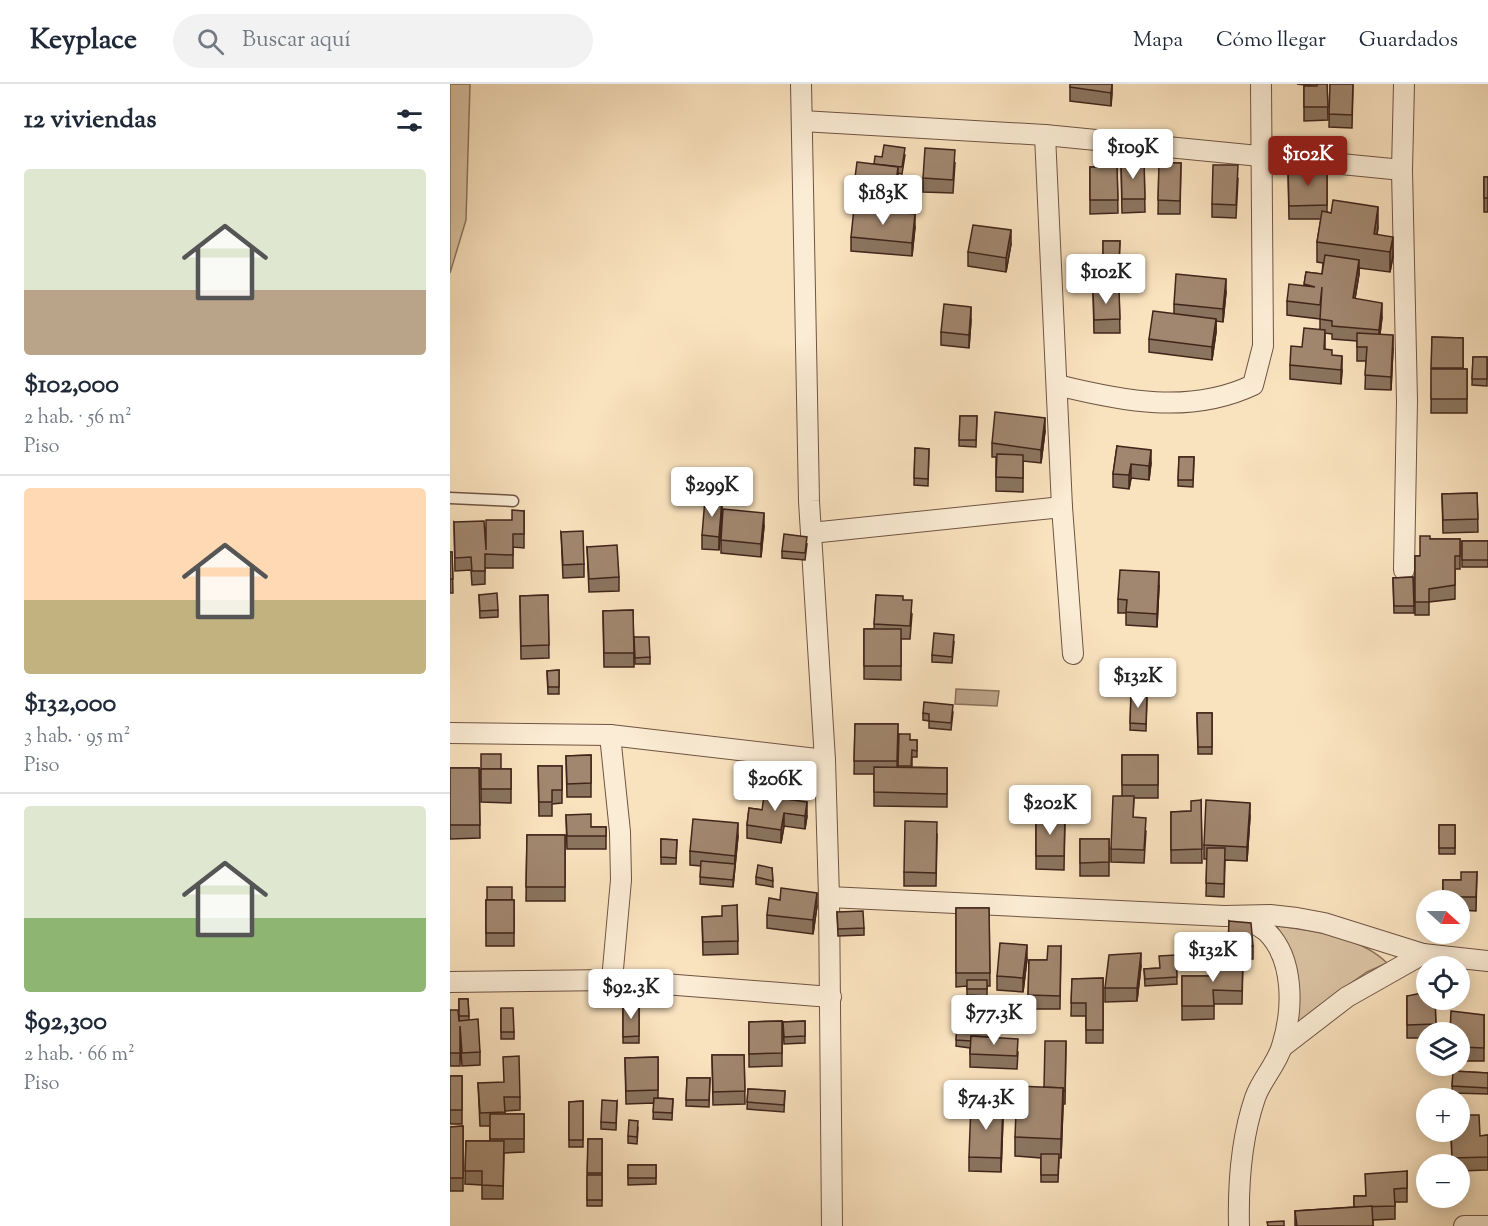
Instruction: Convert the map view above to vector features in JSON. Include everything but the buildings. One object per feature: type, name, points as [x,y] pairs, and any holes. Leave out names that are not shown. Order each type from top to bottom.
[{"type":"street","points":[[801,84],[811,533],[825,760],[829,897],[832,1226]]},
{"type":"street","points":[[1057,386],[1119,399],[1181,404],[1219,399],[1253,386],[1263,346],[1261,84]]},
{"type":"street","points":[[1404,84],[1402,170],[1407,401],[1404,570]]},
{"type":"street","points":[[802,121],[1045,135],[1402,170]]},
{"type":"street","points":[[1045,135],[1062,507],[1074,654]]},
{"type":"street","points":[[811,533],[1062,507]]},
{"type":"street","points":[[450,733],[610,735],[825,760]]},
{"type":"street","points":[[610,735],[620,832],[621,879],[612,980]]},
{"type":"street","points":[[829,897],[1244,917],[1270,915],[1323,923],[1423,954],[1488,961]]},
{"type":"street","points":[[1244,917],[1266,931],[1276,943],[1284,963],[1289,996],[1282,1047]]},
{"type":"street","points":[[1239,1226],[1241,1171],[1247,1129],[1255,1098],[1266,1072],[1282,1047],[1347,997],[1423,954]]},
{"type":"street","points":[[450,982],[612,980],[831,997]]},
{"type":"street","points":[[1464,1226],[1488,1226]]},
{"type":"lane","points":[[450,498],[513,501]]},
{"type":"shaded area","points":[[450,84],[470,84],[466,220],[450,273]]},
{"type":"shaded area","points":[[956,689],[999,691],[997,706],[955,704]]},
{"type":"shaded area","points":[[1277,926],[1321,933],[1350,941],[1376,954],[1387,963],[1367,972],[1297,1024],[1298,982]]}]
